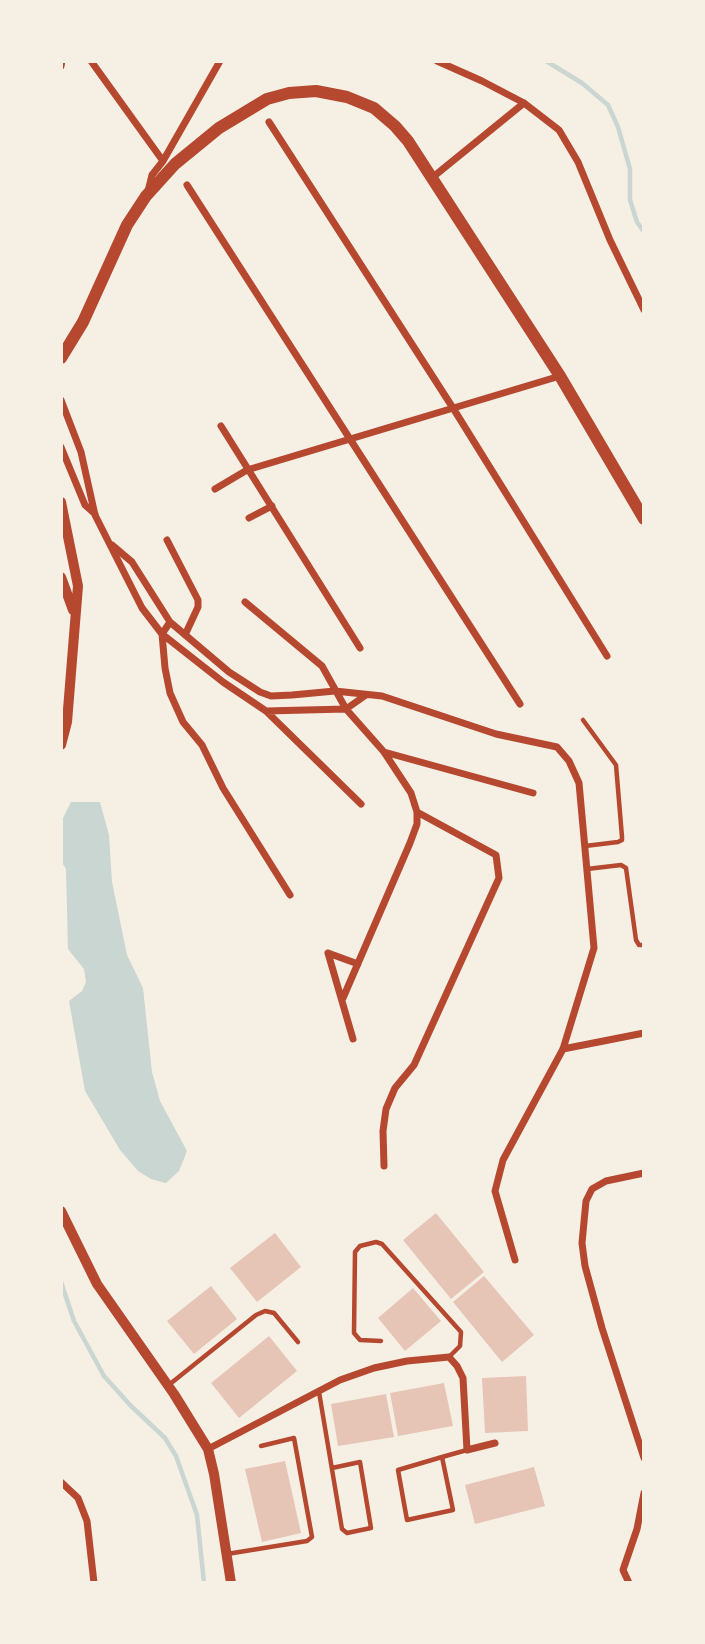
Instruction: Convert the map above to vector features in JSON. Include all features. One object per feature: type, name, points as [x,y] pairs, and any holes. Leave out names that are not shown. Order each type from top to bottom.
[{"type":"main road","points":[[61,358],[83,322],[127,225],[146,196],[175,164],[236,116],[267,99],[289,93],[316,91],[347,97],[373,108],[395,126],[433,177],[560,376],[644,519]]},
{"type":"street","points":[[91,61],[163,161]]},
{"type":"street","points":[[146,196],[152,175],[163,161],[220,61]]},
{"type":"street","points":[[437,61],[524,103],[559,130],[578,162],[610,240],[644,310]]},
{"type":"street","points":[[433,177],[524,103]]},
{"type":"street","points":[[269,122],[453,408],[607,656]]},
{"type":"street","points":[[187,185],[520,704]]},
{"type":"street","points":[[215,489],[247,470],[560,376]]},
{"type":"street","points":[[61,400],[81,452],[95,515]]},
{"type":"street","points":[[221,426],[359,648]]},
{"type":"street","points":[[61,447],[85,505],[95,515],[112,545],[142,608],[162,634],[223,682],[266,711],[361,804]]},
{"type":"street","points":[[61,502],[78,586],[67,722],[61,745]]},
{"type":"street","points":[[248,518],[272,506]]},
{"type":"street","points":[[167,540],[198,600],[198,607],[185,635]]},
{"type":"street","points":[[112,545],[132,562],[170,622],[229,672],[260,692],[271,696],[335,691],[382,696],[496,734],[557,747],[569,761],[579,783],[594,948],[563,1049],[503,1160],[495,1191],[515,1260]]},
{"type":"street","points":[[61,577],[75,617]]},
{"type":"street","points":[[245,602],[323,666],[346,709],[384,752],[411,793],[417,811],[417,824],[410,843],[343,998]]},
{"type":"street","points":[[170,622],[162,634],[170,694],[183,722],[202,746],[223,788],[290,895]]},
{"type":"street","points":[[266,711],[346,709],[366,695]]},
{"type":"street","points":[[384,752],[533,793]]},
{"type":"street","points":[[384,1166],[383,1131],[390,1098],[394,1088],[414,1065],[499,878],[496,855],[417,811]]},
{"type":"street","points":[[353,1039],[328,953],[358,964]]},
{"type":"street","points":[[563,1049],[644,1033]]},
{"type":"street","points":[[644,1172],[606,1181],[592,1189],[586,1201],[582,1243],[585,1266],[602,1328],[644,1458]]},
{"type":"street","points":[[61,1211],[97,1284],[208,1449],[215,1474],[231,1583]]},
{"type":"street","points":[[208,1449],[340,1380],[407,1360],[449,1357],[463,1378],[467,1450],[495,1443]]},
{"type":"street","points":[[61,1482],[78,1498],[87,1521],[94,1583]]},
{"type":"street","points":[[629,1583],[623,1570],[637,1529],[644,1493]]},
{"type":"lane","points":[[583,720],[616,765],[622,836],[622,840],[618,842],[585,846]]},
{"type":"lane","points":[[587,869],[624,865],[636,940],[639,945],[644,945]]},
{"type":"lane","points":[[381,1341],[360,1340],[354,1333],[355,1252],[360,1246],[376,1242],[382,1244],[461,1332],[460,1346],[449,1357]]},
{"type":"lane","points":[[168,1386],[265,1311],[274,1313],[298,1342]]},
{"type":"lane","points":[[318,1391],[332,1468],[344,1532],[371,1528],[360,1462],[332,1468]]},
{"type":"lane","points":[[226,1554],[312,1538],[294,1438],[261,1446]]},
{"type":"lane","points":[[442,1457],[453,1510],[407,1520],[397,1472],[400,1469],[442,1457],[467,1450]]},
{"type":"shaded area","points":[[71,802],[100,802],[109,835],[112,882],[127,955],[143,988],[152,1072],[160,1101],[187,1151],[179,1171],[166,1183],[151,1179],[138,1171],[120,1150],[85,1091],[69,1001],[82,991],[86,982],[84,969],[68,949],[66,869],[61,861],[61,822]]},
{"type":"building","points":[[436,1213],[484,1272],[451,1299],[403,1240]]},
{"type":"building","points":[[275,1233],[301,1267],[257,1302],[230,1268]]},
{"type":"building","points":[[484,1276],[534,1335],[502,1362],[453,1302]]},
{"type":"building","points":[[211,1286],[237,1319],[194,1354],[167,1321]]},
{"type":"building","points":[[413,1288],[441,1321],[405,1351],[378,1318]]},
{"type":"building","points":[[269,1336],[297,1371],[239,1418],[211,1383]]},
{"type":"building","points":[[526,1376],[528,1431],[485,1433],[482,1378]]},
{"type":"building","points":[[444,1383],[453,1426],[398,1436],[390,1393]]},
{"type":"building","points":[[386,1394],[394,1437],[338,1446],[331,1404]]},
{"type":"building","points":[[285,1461],[301,1533],[262,1542],[245,1469]]},
{"type":"building","points":[[534,1467],[545,1506],[475,1524],[465,1485]]},
{"type":"waterway","points":[[546,61],[582,83],[608,105],[618,127],[630,169],[630,200],[637,222],[644,232]]},
{"type":"waterway","points":[[61,1282],[74,1321],[104,1376],[165,1438],[176,1456],[197,1515],[204,1583]]}]
